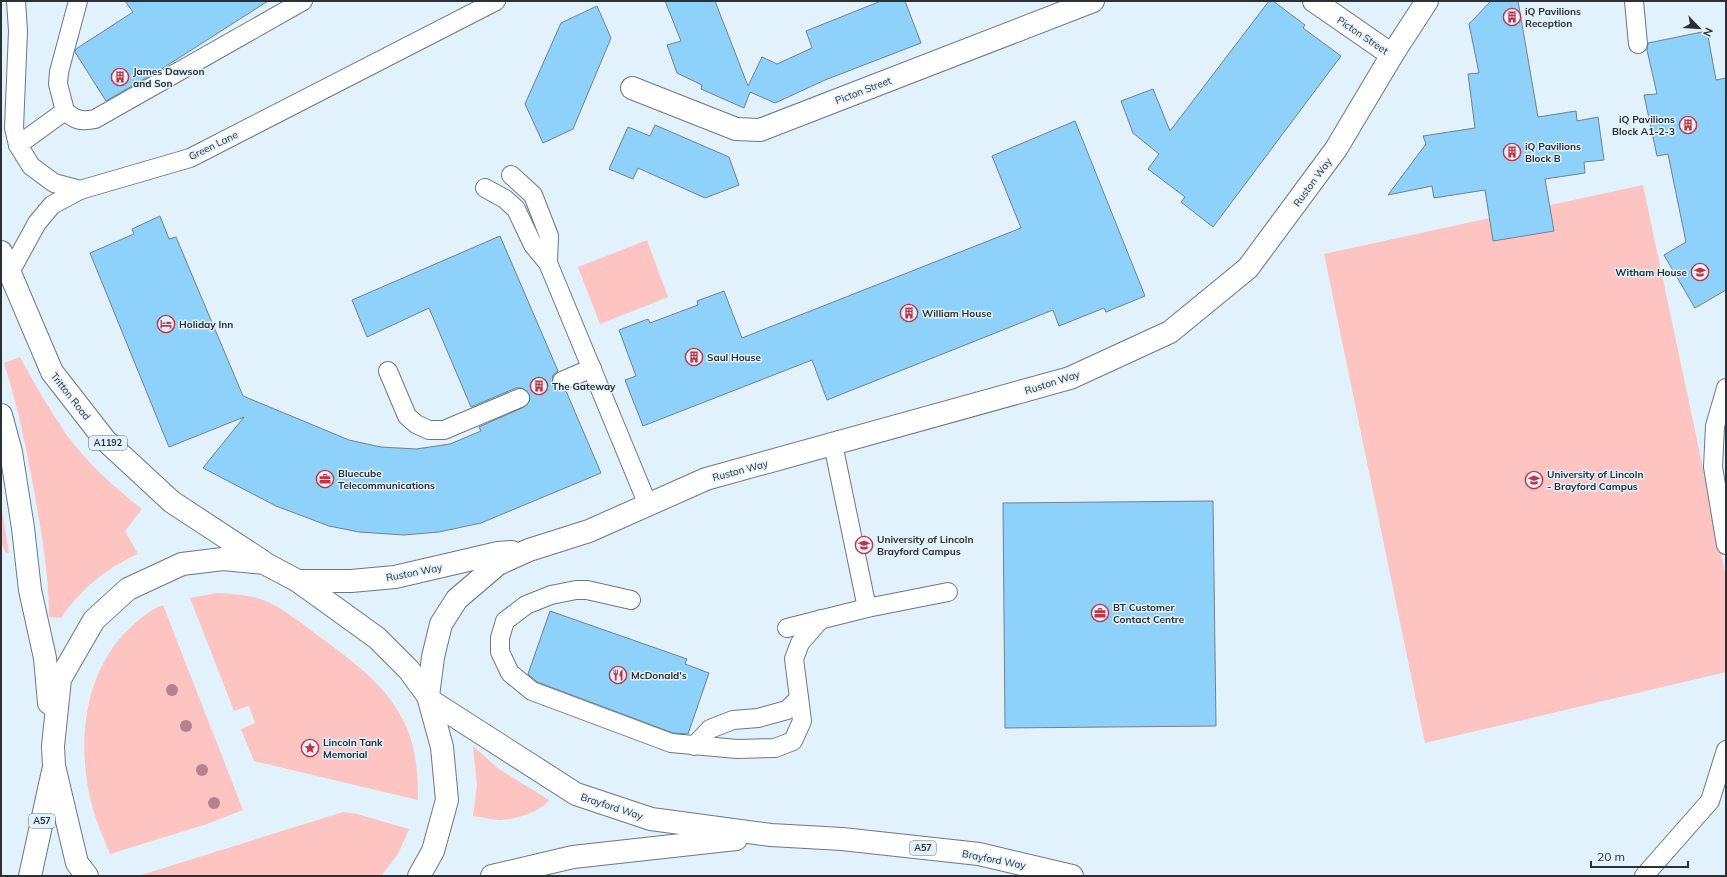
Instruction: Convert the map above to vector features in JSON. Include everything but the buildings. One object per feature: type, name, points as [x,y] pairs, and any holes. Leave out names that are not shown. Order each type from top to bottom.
[{"type":"main road","name":"Picton Street","points":[[632,88],[736,129],[760,130],[1093,1]]},
{"type":"main road","name":"Picton Street","points":[[1314,1],[1392,55]]},
{"type":"main road","name":"Ruston Way","points":[[429,698],[433,657],[441,624],[457,599],[498,564],[529,550],[589,531],[706,479],[1070,378],[1170,332],[1248,268],[1336,149],[1392,55],[1427,1]]},
{"type":"main road","name":"Tritton Road","points":[[1,252],[9,274],[52,372],[105,440],[172,502],[264,563],[298,581],[377,638],[409,670],[429,698]]},
{"type":"main road","points":[[1,414],[11,452],[23,528],[30,590],[45,658],[53,756],[78,863],[87,876]]},
{"type":"main road","name":"Ruston Way","points":[[298,581],[351,581],[395,577],[498,553],[529,550]]},
{"type":"main road","points":[[53,756],[60,679],[94,620],[128,589],[182,564],[223,560],[264,563]]},
{"type":"main road","points":[[419,876],[434,852],[447,800],[442,747],[429,698]]},
{"type":"main road","name":"Brayford Way","points":[[429,698],[576,794],[651,819],[771,836],[842,839],[979,854],[1072,876]]},
{"type":"main road","name":"A57","points":[[30,876],[53,756]]},
{"type":"main road","name":"Brayford Way","points":[[492,876],[573,857],[771,836]]},
{"type":"lane","points":[[16,1],[18,31],[14,128],[18,145],[31,166],[41,175],[54,183],[80,190]]},
{"type":"lane","points":[[78,1],[59,72],[58,84],[65,111],[73,119],[80,121],[95,119],[303,1]]},
{"type":"lane","name":"Green Lane","points":[[9,274],[37,223],[52,205],[80,190],[190,158],[496,1]]},
{"type":"lane","points":[[1634,1],[1638,44]]},
{"type":"lane","points":[[18,145],[65,111]]},
{"type":"lane","points":[[511,175],[533,195],[549,236],[548,263]]},
{"type":"lane","points":[[485,188],[505,199],[516,209],[533,245],[548,263],[648,505]]},
{"type":"lane","points":[[562,381],[592,368]]},
{"type":"lane","points":[[388,371],[407,416],[416,424],[429,430],[444,430],[520,398]]},
{"type":"lane","points":[[1726,388],[1715,426],[1713,467],[1726,545]]},
{"type":"lane","points":[[833,444],[867,608]]},
{"type":"lane","points":[[631,600],[587,590],[576,590],[551,595],[526,605],[505,621],[500,638],[500,652],[510,673],[532,691],[671,743],[737,749],[775,748],[793,741],[802,721],[794,659],[800,643],[821,619]]},
{"type":"lane","points":[[787,628],[867,608],[948,592]]},
{"type":"lane","points":[[694,746],[710,729],[733,720],[758,718],[787,710],[799,698]]},
{"type":"lane","points":[[1644,876],[1710,801],[1726,750]]},
{"type":"shaded area","points":[[1643,185],[1726,577],[1726,672],[1425,743],[1324,254]]},
{"type":"shaded area","points":[[647,240],[668,297],[600,324],[578,267]]},
{"type":"shaded area","points":[[20,357],[48,406],[74,444],[101,474],[142,509],[125,531],[138,554],[115,566],[95,580],[77,597],[61,618],[49,617],[43,541],[22,429],[4,363]]},
{"type":"shaded area","points":[[1,505],[9,553],[5,552],[1,541]]},
{"type":"shaded area","points":[[217,593],[237,594],[251,597],[264,600],[276,606],[294,617],[341,653],[376,683],[395,706],[411,739],[415,759],[418,800],[254,761],[241,729],[255,723],[249,706],[234,711],[190,598]]},
{"type":"shaded area","points":[[163,605],[243,810],[207,824],[110,854],[95,815],[88,786],[85,762],[87,713],[92,690],[101,668],[113,647],[141,618],[153,609]]},
{"type":"shaded area","points":[[473,746],[499,769],[549,800],[540,808],[528,814],[514,818],[498,820],[473,816],[477,786]]},
{"type":"shaded area","points":[[343,812],[357,814],[409,829],[398,854],[381,876],[138,876]]},
{"type":"place","name":"iQ Pavilions Reception","points":[[1512,17]]},
{"type":"place","name":"James Dawson and Son","points":[[120,77]]},
{"type":"place","name":"iQ Pavilions Block A1-2-3","points":[[1688,125]]},
{"type":"place","name":"iQ Pavilions Block B","points":[[1512,152]]},
{"type":"place","name":"Witham House","points":[[1700,272]]},
{"type":"place","name":"William House","points":[[909,313]]},
{"type":"place","name":"Holiday Inn","points":[[166,324]]},
{"type":"place","name":"Saul House","points":[[694,357]]},
{"type":"place","name":"The Gateway","points":[[539,386]]},
{"type":"place","name":"Bluecube Telecommunications","points":[[325,479]]},
{"type":"place","name":"University of Lincoln - Brayford Campus","points":[[1534,480]]},
{"type":"place","name":"University of Lincoln Brayford Campus","points":[[864,545]]},
{"type":"place","name":"BT Customer Contact Centre","points":[[1100,613]]},
{"type":"place","name":"McDonald's","points":[[618,675]]},
{"type":"place","name":"Lincoln Tank Memorial","points":[[310,748]]}]
